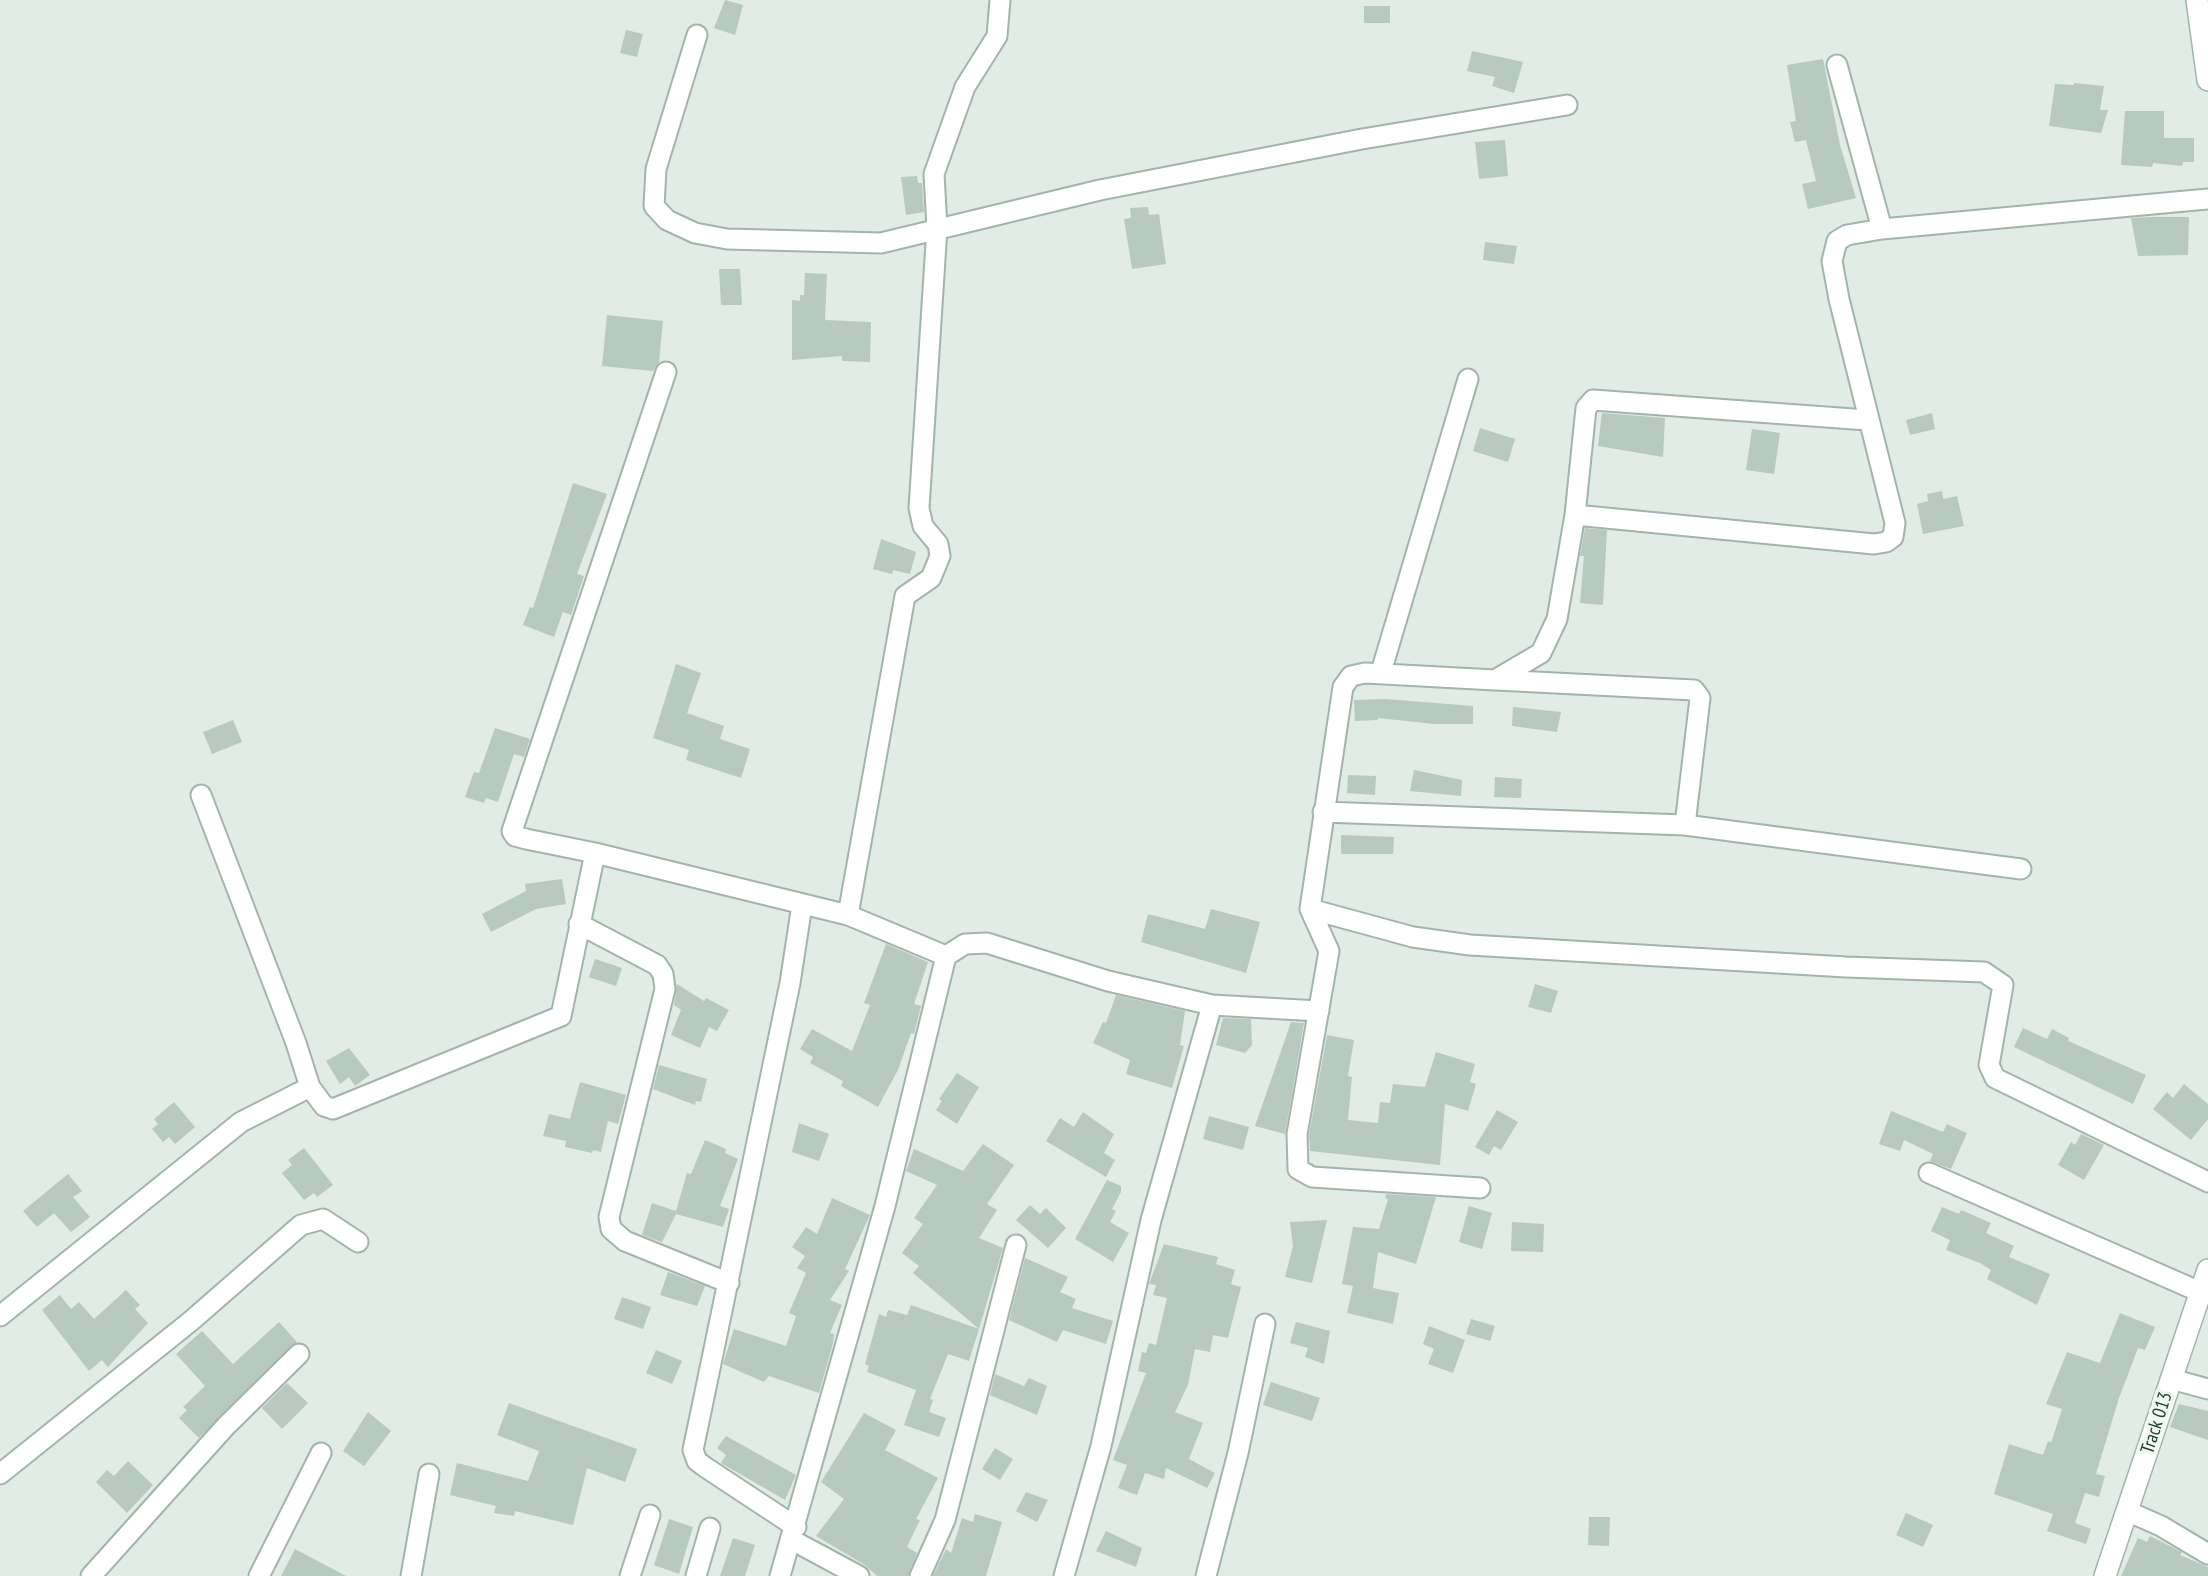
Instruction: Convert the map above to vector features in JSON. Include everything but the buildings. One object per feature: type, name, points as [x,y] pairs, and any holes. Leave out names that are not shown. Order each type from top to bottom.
[{"type":"street","points":[[848,915],[905,596],[931,578],[940,556],[939,544],[923,526],[919,508],[937,228],[934,181],[937,163],[965,87],[993,46],[1000,26],[1000,0]]},
{"type":"street","points":[[2197,0],[2208,80]]},
{"type":"street","points":[[697,34],[652,188],[653,206],[667,220],[695,233],[727,239],[881,243],[1100,190],[1362,139],[1567,105]]},
{"type":"street","points":[[1837,65],[1882,229]]},
{"type":"street","points":[[1574,515],[1874,544],[1885,542],[1893,537],[1895,523],[1867,420],[1839,299],[1832,253],[1840,237],[1882,229],[2208,199]]},
{"type":"street","points":[[666,372],[512,826],[515,836],[848,915],[946,956]]},
{"type":"street","points":[[1381,672],[1468,379]]},
{"type":"street","points":[[1495,680],[1527,664],[1541,653],[1550,639],[1574,515],[1586,408],[1593,400],[1867,420]]},
{"type":"street","points":[[1480,1188],[1302,1174],[1296,1160],[1297,1134],[1329,951],[1310,909],[1343,687],[1357,673],[1381,672],[1694,690],[1700,698],[1685,825]]},
{"type":"street","points":[[201,794],[296,1043],[310,1087],[324,1107],[333,1110],[553,1022],[561,1016],[595,853]]},
{"type":"street","points":[[1323,812],[1685,825],[2021,869]]},
{"type":"street","points":[[802,905],[790,983],[694,1442],[694,1456],[794,1534],[859,1576]]},
{"type":"street","points":[[1310,909],[1413,937],[1469,945],[1846,967],[1984,972],[2003,985],[1989,1065],[1995,1078],[2208,1182]]},
{"type":"street","points":[[579,924],[657,965],[663,974],[665,989],[609,1217],[611,1229],[625,1241],[729,1283]]},
{"type":"street","points":[[780,1576],[886,1206],[946,956],[965,944],[987,943],[1108,981],[1212,1005],[1319,1011]]},
{"type":"street","points":[[1064,1576],[1101,1446],[1152,1220],[1212,1005]]},
{"type":"street","points":[[0,1316],[232,1129],[310,1087]]},
{"type":"street","points":[[1929,1173],[2200,1292]]},
{"type":"street","points":[[0,1474],[191,1321],[301,1225],[323,1219],[358,1242]]},
{"type":"street","points":[[920,1576],[945,1520],[1016,1245]]},
{"type":"street","name":"Track 013","points":[[2105,1576],[2208,1270]]},
{"type":"street","points":[[1206,1576],[1238,1453],[1265,1324]]},
{"type":"street","points":[[91,1576],[226,1426],[299,1354]]},
{"type":"street","points":[[2171,1379],[2208,1389]]},
{"type":"street","points":[[260,1576],[321,1453]]},
{"type":"street","points":[[411,1576],[429,1474]]},
{"type":"street","points":[[2127,1511],[2161,1526],[2208,1554]]},
{"type":"street","points":[[629,1576],[650,1515]]},
{"type":"street","points":[[696,1576],[710,1528]]}]
